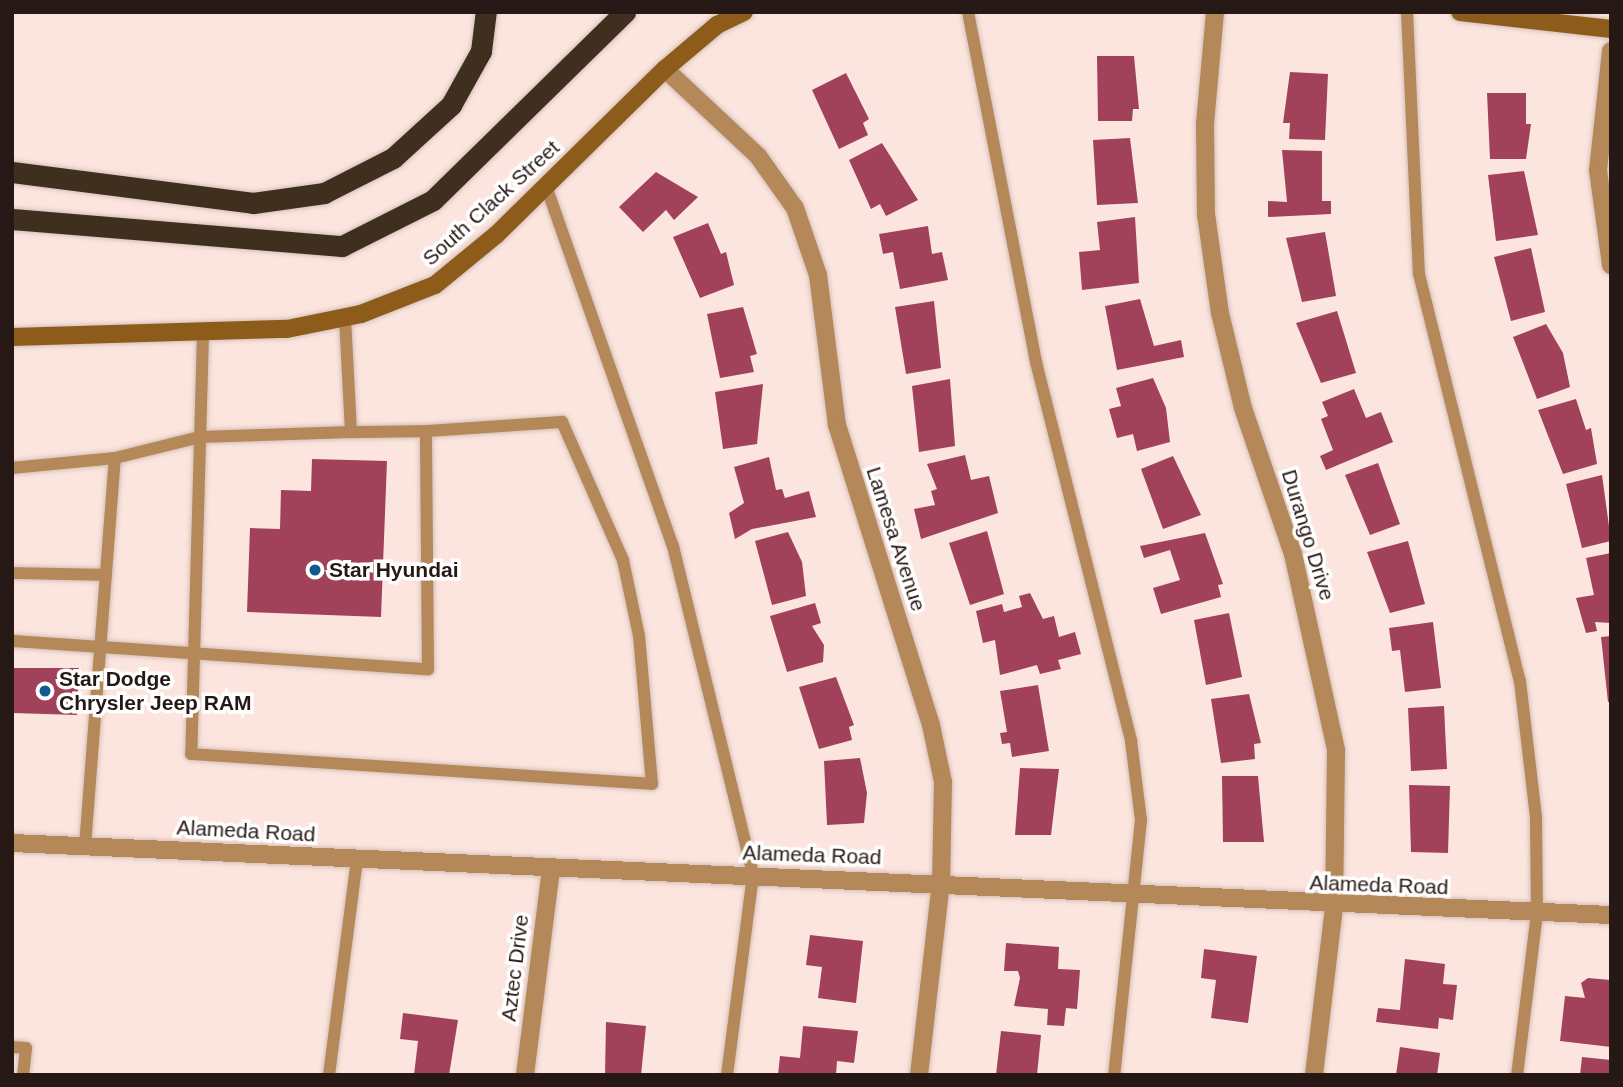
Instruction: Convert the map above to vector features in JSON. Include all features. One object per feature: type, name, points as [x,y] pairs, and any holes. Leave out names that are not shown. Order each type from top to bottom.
[{"type":"highway","points":[[12,172],[253,203],[324,193],[393,158],[451,105],[481,51],[486,12]]},
{"type":"highway","points":[[12,219],[342,246],[433,200],[625,12]]},
{"type":"main road","name":"South Clack Street","points":[[12,337],[203,334],[287,329],[345,318],[435,285],[546,186],[665,69],[717,25],[744,12]]},
{"type":"main road","points":[[1460,12],[1611,29]]},
{"type":"street","name":"Durango Drive","points":[[1215,12],[1205,124],[1206,214],[1220,313],[1243,408],[1293,554],[1332,726],[1334,907],[1314,1075]]},
{"type":"street","points":[[1611,51],[1598,170],[1611,265]]},
{"type":"street","name":"Lamesa Avenue","points":[[665,69],[714,108],[795,208],[818,275],[850,475],[931,725],[943,782],[941,882],[919,1075]]},
{"type":"street","name":"Alameda Road","points":[[12,843],[551,868],[941,882],[1334,907],[1611,915]]},
{"type":"street","name":"Aztec Drive","points":[[525,1075],[551,868]]},
{"type":"lane","points":[[968,12],[1036,362],[1131,741],[1141,820],[1114,1075]]},
{"type":"lane","points":[[1407,12],[1419,274],[1520,681],[1536,818],[1537,913],[1517,1075]]},
{"type":"lane","points":[[546,186],[673,546],[753,875],[727,1075]]},
{"type":"lane","points":[[345,318],[351,432]]},
{"type":"lane","points":[[12,468],[115,458],[200,437],[426,431],[562,422],[624,560],[639,636],[652,784],[191,754],[196,652],[200,437],[203,334]]},
{"type":"lane","points":[[12,641],[428,669],[426,431]]},
{"type":"lane","points":[[85,846],[115,458]]},
{"type":"lane","points":[[12,573],[106,575]]},
{"type":"lane","points":[[329,1075],[357,859]]},
{"type":"lane","points":[[12,1047],[26,1048],[23,1075]]},
{"type":"building","points":[[1097,56],[1134,56],[1139,109],[1133,109],[1132,121],[1098,121]]},
{"type":"building","points":[[1290,72],[1328,74],[1325,140],[1289,139],[1290,123],[1283,123]]},
{"type":"building","points":[[846,73],[869,119],[863,123],[868,135],[839,149],[812,90]]},
{"type":"building","points":[[1487,93],[1526,93],[1526,124],[1531,124],[1526,159],[1490,159]]},
{"type":"building","points":[[1130,138],[1138,203],[1097,205],[1093,140]]},
{"type":"building","points":[[882,143],[918,200],[886,216],[880,204],[871,209],[849,160]]},
{"type":"building","points":[[1282,150],[1322,151],[1322,201],[1331,201],[1331,214],[1268,217],[1268,201],[1287,202]]},
{"type":"building","points":[[1524,171],[1538,235],[1496,241],[1488,175]]},
{"type":"building","points":[[656,172],[698,197],[674,220],[666,210],[643,232],[619,207]]},
{"type":"building","points":[[1135,217],[1139,283],[1082,290],[1079,252],[1100,250],[1097,222]]},
{"type":"building","points":[[708,223],[721,254],[726,252],[734,285],[700,298],[673,237]]},
{"type":"building","points":[[928,226],[932,254],[942,252],[948,280],[900,289],[893,252],[883,254],[879,234]]},
{"type":"building","points":[[1325,232],[1336,296],[1302,302],[1286,238]]},
{"type":"building","points":[[1531,248],[1545,312],[1511,321],[1494,257]]},
{"type":"building","points":[[1140,299],[1154,346],[1181,340],[1184,357],[1117,370],[1105,306]]},
{"type":"building","points":[[934,301],[941,368],[906,374],[895,307]]},
{"type":"building","points":[[743,307],[757,354],[750,356],[754,372],[720,378],[707,314]]},
{"type":"building","points":[[1337,311],[1356,373],[1321,383],[1296,323]]},
{"type":"building","points":[[1546,324],[1563,353],[1570,387],[1537,399],[1513,337]]},
{"type":"building","points":[[1153,378],[1166,408],[1170,442],[1137,451],[1133,434],[1117,438],[1109,409],[1121,406],[1116,388]]},
{"type":"building","points":[[950,379],[955,446],[919,452],[912,386]]},
{"type":"building","points":[[763,384],[757,444],[723,449],[715,392]]},
{"type":"building","points":[[1354,389],[1366,418],[1381,412],[1393,442],[1326,470],[1320,456],[1333,450],[1321,419],[1328,416],[1322,402]]},
{"type":"building","points":[[1576,399],[1586,430],[1591,428],[1597,464],[1563,474],[1538,410]]},
{"type":"building","points":[[965,455],[971,480],[989,476],[998,513],[921,539],[914,509],[935,505],[931,491],[937,489],[927,464]]},
{"type":"building","points":[[1173,456],[1201,515],[1163,529],[1141,469]]},
{"type":"building","points":[[769,457],[776,490],[782,489],[785,498],[809,491],[816,517],[752,529],[735,539],[729,513],[744,503],[734,467]]},
{"type":"building","name":"Star Hyundai","points":[[312,459],[387,461],[381,617],[247,612],[250,528],[280,529],[281,490],[311,491]]},
{"type":"building","points":[[1378,463],[1400,524],[1370,535],[1345,475]]},
{"type":"building","points":[[1602,475],[1611,541],[1582,548],[1566,484]]},
{"type":"building","points":[[987,531],[1004,594],[970,605],[949,543]]},
{"type":"building","points":[[788,532],[802,562],[806,596],[772,605],[755,541]]},
{"type":"building","points":[[1205,533],[1223,584],[1218,585],[1221,597],[1161,614],[1153,588],[1180,580],[1170,550],[1144,558],[1140,546]]},
{"type":"building","points":[[1408,541],[1425,604],[1390,613],[1367,552]]},
{"type":"building","points":[[1611,553],[1611,623],[1595,622],[1597,631],[1586,633],[1576,598],[1594,595],[1586,558]]},
{"type":"building","points":[[1030,593],[1043,619],[1054,616],[1059,637],[1075,632],[1081,654],[1058,660],[1061,669],[1040,674],[1037,665],[1000,675],[995,640],[983,643],[976,611],[1002,604],[1004,612],[1022,607],[1019,596]]},
{"type":"building","points":[[815,603],[821,623],[812,626],[824,645],[823,662],[787,672],[770,616]]},
{"type":"building","points":[[1229,613],[1242,677],[1206,685],[1194,620]]},
{"type":"building","points":[[1433,622],[1441,688],[1405,692],[1400,650],[1392,651],[1389,628]]},
{"type":"building","points":[[1611,636],[1611,702],[1608,702],[1601,637]]},
{"type":"building","name":"Star Dodge Chrysler Jeep RAM","points":[[12,668],[79,668],[77,715],[12,713]]},
{"type":"building","points":[[836,677],[854,725],[849,727],[852,740],[819,749],[799,687]]},
{"type":"building","points":[[1038,685],[1049,751],[1012,757],[1010,743],[1002,744],[1000,733],[1007,732],[1000,691]]},
{"type":"building","points":[[1249,694],[1261,743],[1254,744],[1255,759],[1221,763],[1211,699]]},
{"type":"building","points":[[1444,706],[1447,769],[1411,771],[1408,708]]},
{"type":"building","points":[[860,758],[867,793],[864,823],[827,825],[824,761]]},
{"type":"building","points":[[1020,768],[1059,769],[1051,835],[1015,835]]},
{"type":"building","points":[[1222,776],[1258,776],[1264,842],[1223,842]]},
{"type":"building","points":[[1409,785],[1450,786],[1448,853],[1411,852]]},
{"type":"building","points":[[810,935],[863,941],[856,1003],[818,998],[822,967],[806,965]]},
{"type":"building","points":[[1006,943],[1059,947],[1058,969],[1080,970],[1077,1009],[1066,1008],[1064,1026],[1047,1025],[1048,1009],[1014,1006],[1020,978],[1018,971],[1004,971]]},
{"type":"building","points":[[1204,949],[1257,956],[1248,1023],[1211,1018],[1216,980],[1201,978]]},
{"type":"building","points":[[1405,959],[1445,964],[1443,984],[1457,985],[1453,1020],[1439,1018],[1438,1029],[1376,1022],[1378,1008],[1400,1010]]},
{"type":"building","points":[[1588,978],[1611,980],[1611,1047],[1560,1041],[1565,996],[1585,998],[1581,983]]},
{"type":"building","points":[[403,1013],[458,1020],[449,1075],[414,1075],[418,1041],[400,1039]]},
{"type":"building","points":[[606,1022],[646,1026],[641,1075],[605,1075]]},
{"type":"building","points":[[803,1026],[858,1031],[854,1063],[837,1061],[836,1075],[778,1075],[780,1056],[800,1058]]},
{"type":"building","points":[[1001,1031],[1041,1035],[1037,1075],[996,1075]]},
{"type":"building","points":[[1400,1047],[1440,1053],[1437,1075],[1396,1075]]},
{"type":"building","points":[[1582,1057],[1611,1060],[1611,1075],[1580,1075]]},
{"type":"place","name":"Star Hyundai","points":[[315,570]]},
{"type":"place","name":"Star Dodge Chrysler Jeep RAM","points":[[45,691]]}]
